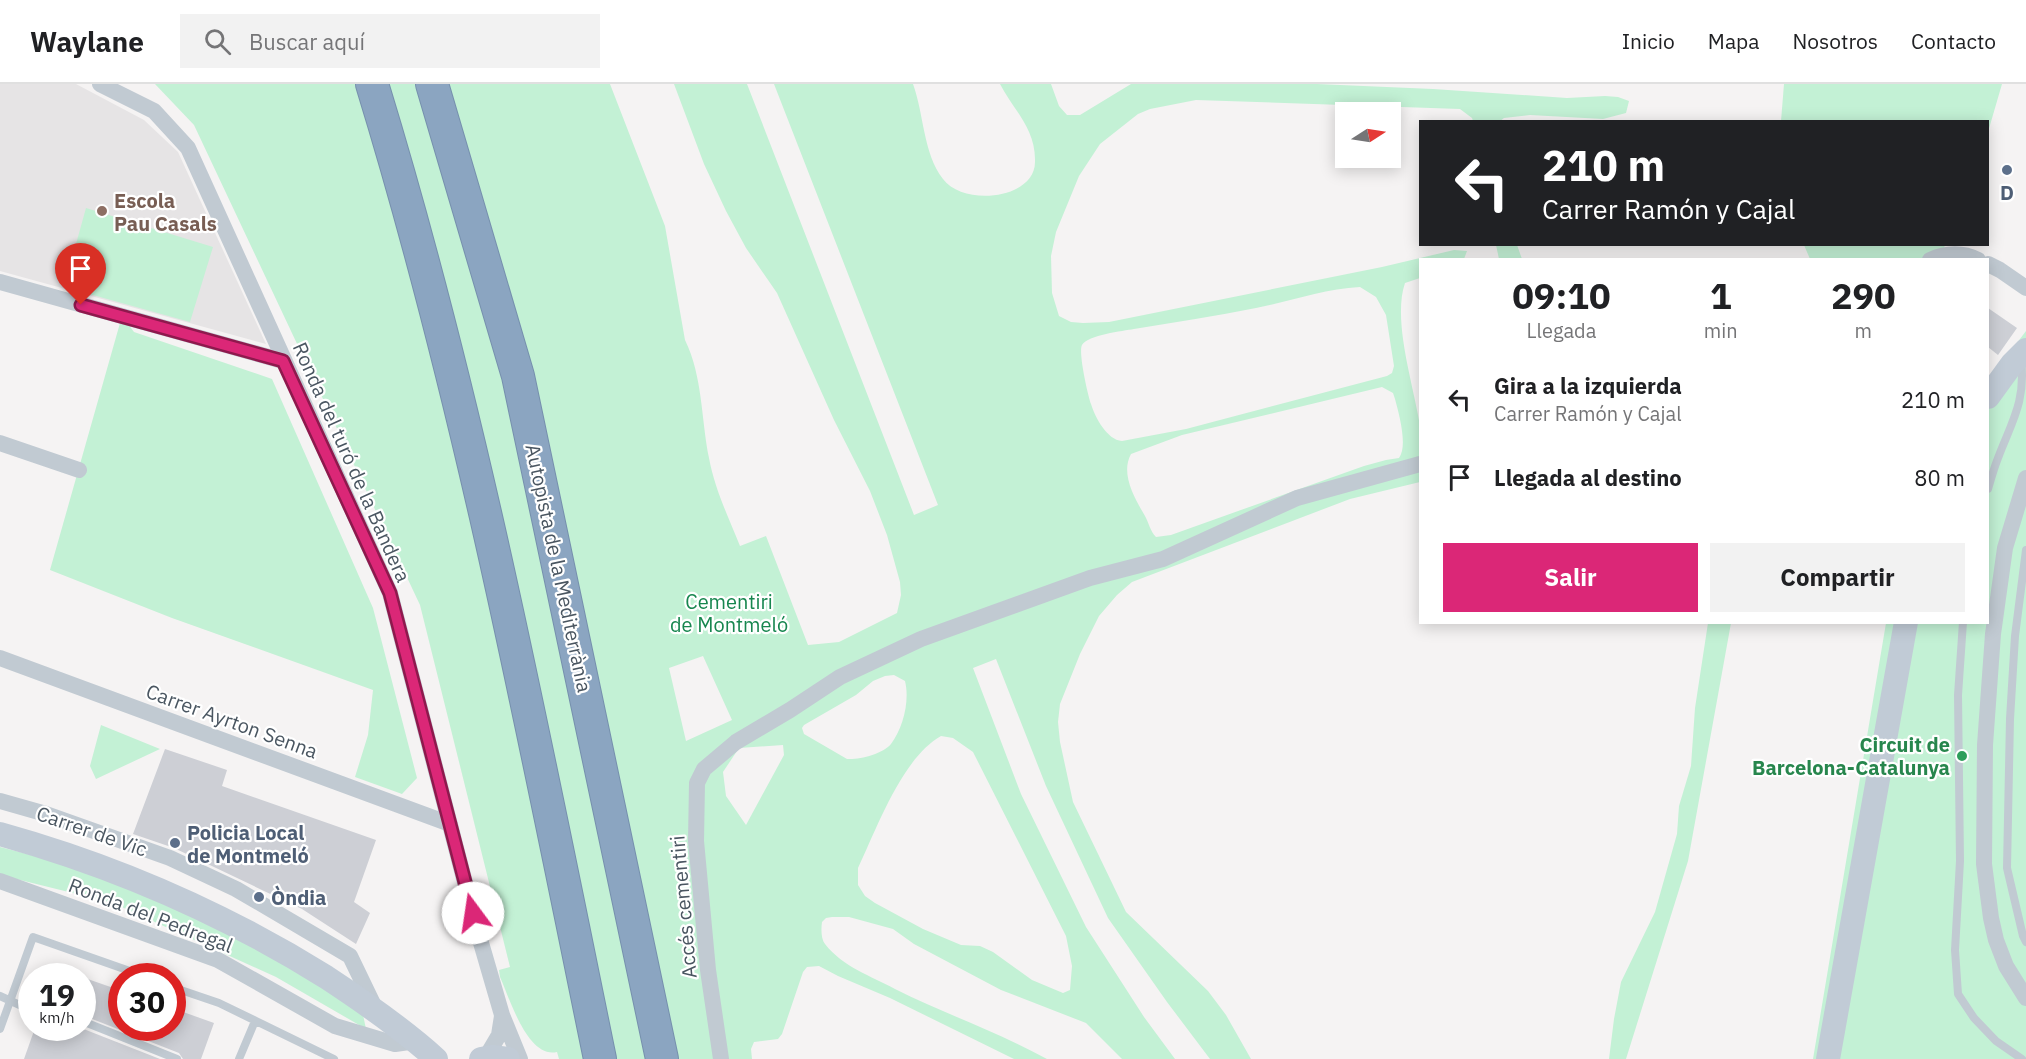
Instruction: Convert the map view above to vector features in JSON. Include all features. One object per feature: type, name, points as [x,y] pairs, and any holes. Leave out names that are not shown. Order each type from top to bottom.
[{"type":"highway","points":[[372,84],[424,265],[478,488],[508,618],[600,1059]]},
{"type":"highway","name":"Autopista de la Mediterrània","points":[[432,84],[518,376],[662,1059]]},
{"type":"street","name":"Ronda del turó de la Bandera","points":[[100,84],[154,111],[188,148],[390,593],[477,929],[502,1015],[520,1059]]},
{"type":"street","points":[[1935,258],[1944,254],[1974,258]]},
{"type":"street","points":[[1989,264],[2026,288]]},
{"type":"street","points":[[0,282],[283,361]]},
{"type":"street","points":[[1989,396],[2023,353]]},
{"type":"street","points":[[0,443],[79,470]]},
{"type":"street","name":"Accés cementiri","points":[[721,1059],[708,970],[696,841],[697,783],[704,769],[736,742],[790,710],[840,676],[921,639],[1090,578],[1163,559],[1297,498],[1419,464]]},
{"type":"street","points":[[2026,478],[2005,548],[1994,634],[1985,745],[1984,864],[1996,940],[2006,966],[2026,998]]},
{"type":"street","points":[[1828,1059],[1905,624]]},
{"type":"street","name":"Carrer Ayrton Senna","points":[[0,658],[450,824]]},
{"type":"street","name":"Carrer de Vic","points":[[0,801],[46,814],[170,858],[236,889],[350,956],[376,1010]]},
{"type":"street","name":"Carrer de Vic","points":[[0,834],[73,856],[187,901],[240,927],[376,1010],[436,1059]]},
{"type":"street","name":"Ronda del Pedregal","points":[[0,881],[218,960],[334,1026],[395,1044],[416,1041]]},
{"type":"street","points":[[492,1058],[500,1035],[502,1015]]},
{"type":"lane","points":[[1989,486],[1998,456],[2013,429],[2023,404],[2026,375],[2023,353]]},
{"type":"lane","points":[[2026,550],[2015,636],[2007,868],[2026,942]]},
{"type":"lane","points":[[1963,624],[1958,694],[1960,861],[1955,950],[1958,994],[1974,1018],[1996,1041],[2022,1059]]},
{"type":"lane","points":[[0,1029],[33,937],[108,963]]},
{"type":"lane","points":[[186,992],[219,1003],[334,1059]]},
{"type":"lane","points":[[0,996],[18,1004]]},
{"type":"lane","points":[[239,1059],[255,1020]]},
{"type":"lane","points":[[96,1027],[177,1059]]},
{"type":"shaded area","name":"Escola Pau Casals","points":[[0,84],[76,84],[144,120],[178,152],[266,344],[0,271]]},
{"type":"green space","name":"Cementiri de Montmeló","points":[[155,84],[610,84],[665,226],[685,340],[695,369],[706,443],[718,492],[740,546],[766,536],[808,645],[839,642],[897,613],[901,595],[900,582],[887,535],[870,491],[834,420],[777,293],[746,248],[726,211],[704,164],[674,84],[747,84],[914,515],[938,505],[774,84],[913,84],[936,169],[953,188],[981,196],[997,195],[1024,184],[1032,175],[1035,162],[1028,130],[1000,84],[1051,84],[1059,106],[1067,115],[1080,115],[1131,84],[1317,84],[1567,98],[1605,96],[1629,101],[1626,113],[1603,119],[1530,115],[1502,120],[1473,120],[1460,109],[1401,107],[1401,102],[1335,102],[1335,105],[1196,100],[1150,109],[1138,114],[1100,144],[1079,176],[1056,232],[1051,256],[1052,293],[1059,316],[1071,322],[1083,323],[1109,322],[1419,258],[1419,278],[1405,283],[1401,316],[1405,354],[1419,422],[1419,482],[1350,499],[1132,582],[1099,616],[1080,654],[1060,704],[1058,722],[1060,742],[1073,802],[1126,912],[1208,991],[1226,1015],[1251,1059],[1210,1059],[1108,918],[1046,786],[996,659],[973,668],[1021,794],[1086,927],[1144,1017],[1175,1059],[1122,1059],[1086,1023],[1001,990],[914,944],[893,929],[849,917],[826,918],[822,922],[824,942],[840,959],[895,989],[1047,1059],[1014,1059],[819,966],[807,967],[803,972],[782,1034],[778,1039],[754,1042],[751,1049],[752,1059],[559,1059],[557,1052],[546,1052],[537,1046],[528,1036],[514,1011],[499,970],[510,967],[420,605],[194,125]],"holes":[[[1360,287],[1376,297],[1386,315],[1394,366],[1392,373],[1387,376],[1186,429],[1122,441],[1111,437],[1095,415],[1084,374],[1081,349],[1082,345],[1098,336],[1256,308],[1347,288]],[[1382,387],[1393,393],[1400,421],[1403,446],[1399,458],[1364,466],[1171,535],[1156,537],[1151,530],[1130,486],[1127,470],[1131,454],[1182,435]],[[703,656],[732,720],[686,741],[669,668]],[[894,675],[905,681],[907,697],[902,722],[891,744],[882,751],[870,756],[847,759],[804,734],[802,728],[804,725],[856,695],[873,681]],[[941,736],[953,738],[973,752],[1066,936],[1072,966],[1070,990],[1063,993],[1032,980],[993,952],[980,946],[961,945],[923,929],[875,903],[865,896],[858,885],[858,868],[892,795],[914,760],[927,746]],[[783,745],[784,755],[746,825],[726,796],[723,772],[739,748]]]},
{"type":"green space","points":[[1784,84],[2002,84],[1989,129],[1989,120],[1781,120]]},
{"type":"green space","points":[[86,208],[213,247],[190,322],[64,287]]},
{"type":"green space","points":[[1496,246],[1517,246],[1522,258],[1499,258]]},
{"type":"green space","points":[[1804,246],[1945,246],[1941,258],[1810,258]]},
{"type":"green space","points":[[1454,250],[1467,251],[1464,258],[1420,258]]},
{"type":"green space","points":[[122,316],[134,332],[272,379],[373,608],[417,778],[402,794],[355,777],[368,735],[373,690],[172,618],[50,570]]},
{"type":"green space","name":"Circuit de Barcelona-Catalunya","points":[[2026,331],[2026,1059],[1813,1059],[1886,624],[1989,624],[1989,380]]},
{"type":"green space","points":[[1708,624],[1731,624],[1688,861],[1626,1059],[1609,1059],[1621,982],[1655,912],[1677,834],[1679,806],[1691,766],[1695,708]]},
{"type":"green space","points":[[101,725],[160,749],[96,779],[90,766]]},
{"type":"green space","points":[[0,847],[62,863],[245,934],[361,1005],[366,1029],[276,977],[113,903],[0,875]]},
{"type":"building","points":[[1989,309],[2017,328],[1998,355],[1989,348]]},
{"type":"building","points":[[165,749],[227,770],[222,786],[376,840],[354,902],[370,913],[356,944],[302,909],[174,848],[133,834]]},
{"type":"building","points":[[96,982],[108,986],[108,1025],[96,1020]]},
{"type":"building","points":[[186,1013],[214,1023],[201,1059],[183,1059],[179,1053],[148,1041],[186,1041]]},
{"type":"building","points":[[96,1034],[108,1039],[108,1041],[114,1041],[160,1059],[24,1059],[30,1041],[96,1041]]},
{"type":"place","name":"D","points":[[2007,170]]},
{"type":"place","name":"Escola Pau Casals","points":[[102,211]]},
{"type":"place","name":"Circuit de Barcelona-Catalunya","points":[[1962,756]]},
{"type":"place","name":"Policia Local de Montmeló","points":[[175,843]]},
{"type":"place","name":"Òndia","points":[[259,897]]},
{"type":"route","points":[[81,305],[283,361],[390,593],[473,913]]}]
